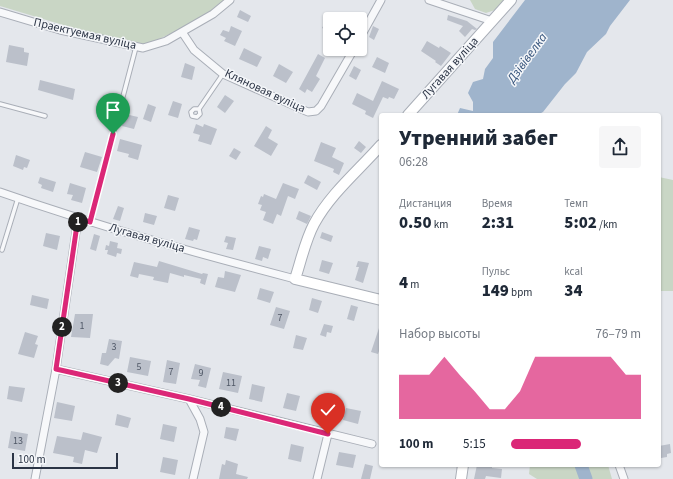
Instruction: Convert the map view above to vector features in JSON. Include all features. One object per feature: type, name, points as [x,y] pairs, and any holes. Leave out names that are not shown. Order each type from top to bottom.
[{"type":"street","name":"Праектуемая вуліца","points":[[0,12],[60,30],[144,48],[166,41],[213,14],[230,0]]},
{"type":"street","points":[[367,25],[381,0]]},
{"type":"street","points":[[429,0],[451,3],[492,21]]},
{"type":"street","name":"Лугавая вуліца","points":[[410,113],[511,0]]},
{"type":"street","name":"Кляновая вуліца","points":[[182,32],[194,50],[223,74],[308,112],[316,111],[321,106],[350,56]]},
{"type":"street","points":[[295,279],[309,236],[320,215],[379,147]]},
{"type":"street","name":"Лугавая вуліца","points":[[0,192],[90,222],[193,252],[379,300]]},
{"type":"street","points":[[35,479],[56,369],[78,218]]},
{"type":"street","points":[[56,369],[189,399],[372,444]]},
{"type":"street","points":[[189,399],[200,419],[204,432],[193,479]]},
{"type":"street","points":[[317,479],[328,434]]},
{"type":"street","points":[[461,479],[463,467]]},
{"type":"street","points":[[620,467],[624,479]]},
{"type":"lane","points":[[90,222],[136,47]]},
{"type":"lane","points":[[199,108],[223,74]]},
{"type":"lane","points":[[0,104],[45,116]]},
{"type":"lane","points":[[2,250],[18,198]]},
{"type":"green space","points":[[0,0],[225,0],[183,28],[147,44],[136,47],[0,6]]},
{"type":"green space","points":[[470,0],[506,0],[498,9],[486,13],[475,9]]},
{"type":"green space","points":[[661,177],[673,180],[673,291],[661,291]]},
{"type":"green space","points":[[530,467],[609,467],[612,479],[537,479],[529,474]]},
{"type":"water","points":[[525,0],[630,0],[610,26],[606,34],[587,52],[576,73],[541,113],[458,113],[460,108],[473,111],[473,102],[468,93],[473,82],[483,79],[485,69],[493,58],[493,42]]},
{"type":"building","points":[[240,10],[251,16],[248,22],[237,17]]},
{"type":"building","points":[[448,15],[467,21],[477,29],[472,29],[465,37],[459,31],[463,26],[447,20]]},
{"type":"building","points":[[231,26],[242,31],[235,46],[224,41],[226,38],[220,35],[223,30],[229,32]]},
{"type":"building","points":[[373,26],[379,29],[374,40],[369,37]]},
{"type":"building","points":[[427,41],[439,48],[440,46],[451,53],[441,66],[421,51]]},
{"type":"building","points":[[9,45],[24,48],[24,52],[29,53],[27,66],[6,62]]},
{"type":"building","points":[[244,48],[262,57],[257,67],[239,59]]},
{"type":"building","points":[[318,54],[325,58],[316,76],[320,79],[312,92],[307,89],[305,93],[299,89]]},
{"type":"building","points":[[377,57],[389,63],[385,73],[372,67]]},
{"type":"building","points":[[185,63],[195,67],[192,80],[181,77]]},
{"type":"building","points":[[279,64],[293,72],[286,83],[273,76]]},
{"type":"building","points":[[354,66],[361,70],[356,80],[349,76]]},
{"type":"building","points":[[40,80],[75,89],[73,100],[38,90]]},
{"type":"building","points":[[382,81],[399,89],[394,99],[383,97],[373,118],[365,114],[366,111],[352,104],[357,93],[373,101]]},
{"type":"building","points":[[225,95],[234,101],[225,113],[217,107]]},
{"type":"building","points":[[173,101],[182,104],[178,118],[168,115]]},
{"type":"building","points":[[148,104],[156,107],[151,122],[143,119]]},
{"type":"building","points":[[125,114],[138,117],[134,129],[122,126]]},
{"type":"building","points":[[196,124],[203,127],[204,124],[217,129],[211,145],[198,141],[200,135],[193,133]]},
{"type":"building","points":[[266,126],[272,130],[268,138],[278,144],[271,156],[254,146]]},
{"type":"building","points":[[120,139],[142,145],[138,160],[128,157],[129,154],[117,151]]},
{"type":"building","points":[[359,141],[366,147],[361,153],[354,148]]},
{"type":"building","points":[[321,142],[336,148],[332,157],[344,163],[339,175],[333,172],[334,169],[314,161]]},
{"type":"building","points":[[234,148],[241,152],[236,160],[229,156]]},
{"type":"building","points":[[85,152],[102,157],[97,172],[80,167]]},
{"type":"building","points":[[16,155],[30,160],[27,168],[24,167],[23,170],[13,166]]},
{"type":"building","points":[[308,175],[321,182],[317,190],[304,183]]},
{"type":"building","points":[[40,177],[56,182],[53,192],[41,188],[42,185],[38,183]]},
{"type":"building","points":[[70,183],[86,188],[82,203],[71,200],[73,195],[67,194]]},
{"type":"building","points":[[283,183],[299,189],[295,199],[288,196],[281,216],[277,214],[273,224],[263,220],[266,212],[260,210],[262,205],[258,204],[261,196],[263,197],[264,194],[276,199]]},
{"type":"building","points":[[168,195],[179,198],[175,211],[164,208]]},
{"type":"building","points":[[118,206],[124,208],[120,221],[113,219]]},
{"type":"building","points":[[299,211],[311,216],[307,224],[296,219]]},
{"type":"building","points":[[145,213],[157,216],[154,225],[143,222]]},
{"type":"building","points":[[189,227],[200,230],[197,240],[194,239],[193,241],[185,239]]},
{"type":"building","points":[[322,232],[333,236],[331,242],[320,238]]},
{"type":"building","points":[[46,233],[60,236],[57,250],[43,246]]},
{"type":"building","points":[[94,234],[100,236],[96,251],[90,249]]},
{"type":"building","points":[[226,236],[236,238],[233,250],[226,249],[228,243],[224,242]]},
{"type":"building","points":[[110,241],[118,243],[117,248],[122,249],[121,254],[117,253],[116,257],[107,254],[108,250],[105,250],[106,245],[109,246]]},
{"type":"building","points":[[259,246],[271,249],[268,259],[263,257],[262,261],[255,259]]},
{"type":"building","points":[[322,260],[333,263],[329,274],[319,271]]},
{"type":"building","points":[[159,261],[202,274],[208,274],[205,285],[200,283],[201,279],[184,275],[184,277],[170,273],[168,283],[153,280],[154,277],[139,274],[138,278],[130,276],[134,262],[157,267]]},
{"type":"building","points":[[358,261],[369,263],[363,283],[355,280],[359,267],[356,267]]},
{"type":"building","points":[[225,271],[241,275],[235,292],[215,287],[218,277],[224,278]]},
{"type":"building","points":[[260,288],[274,292],[270,303],[257,299]]},
{"type":"building","points":[[32,295],[49,299],[47,309],[30,305]]},
{"type":"building","points":[[312,298],[322,301],[318,313],[309,310]]},
{"type":"building","points":[[351,305],[358,307],[354,321],[347,319]]},
{"type":"building","points":[[276,307],[290,311],[284,329],[270,325]]},
{"type":"building","points":[[75,314],[93,314],[90,338],[71,337]]},
{"type":"building","points":[[324,324],[333,326],[331,333],[327,332],[326,337],[320,335]]},
{"type":"building","points":[[379,328],[378,354],[371,352]]},
{"type":"building","points":[[25,332],[38,336],[35,344],[38,345],[34,358],[18,354]]},
{"type":"building","points":[[296,335],[307,338],[303,350],[293,348]]},
{"type":"building","points":[[109,339],[122,341],[119,359],[115,358],[108,366],[100,364],[102,353],[106,353]]},
{"type":"building","points":[[130,357],[151,361],[148,376],[127,372]]},
{"type":"building","points":[[167,360],[180,363],[176,384],[163,382]]},
{"type":"building","points":[[195,364],[211,368],[206,388],[198,386],[200,380],[191,379]]},
{"type":"building","points":[[223,372],[242,376],[238,393],[219,389]]},
{"type":"building","points":[[252,384],[265,387],[262,402],[249,399]]},
{"type":"building","points":[[9,386],[25,388],[22,402],[7,399]]},
{"type":"building","points":[[287,393],[300,396],[296,411],[283,408]]},
{"type":"building","points":[[57,402],[75,406],[72,421],[54,418]]},
{"type":"building","points":[[315,402],[328,405],[325,418],[312,415]]},
{"type":"building","points":[[346,408],[361,411],[358,424],[343,420]]},
{"type":"building","points":[[117,414],[131,418],[128,428],[115,425]]},
{"type":"building","points":[[163,424],[177,427],[174,442],[160,439]]},
{"type":"building","points":[[226,427],[239,429],[236,441],[224,438]]},
{"type":"building","points":[[11,431],[28,434],[25,451],[8,448]]},
{"type":"building","points":[[83,432],[102,437],[97,453],[85,450],[82,464],[73,462],[74,457],[53,453],[57,436],[81,440]]},
{"type":"building","points":[[291,444],[304,447],[301,462],[288,459]]},
{"type":"building","points":[[670,444],[671,453],[667,454],[667,457],[661,458],[661,446]]},
{"type":"building","points":[[339,452],[356,455],[353,468],[336,465]]},
{"type":"building","points":[[163,457],[178,460],[175,475],[160,472]]},
{"type":"building","points":[[226,460],[238,464],[236,474],[248,477],[247,479],[219,479],[222,464],[225,465]]},
{"type":"building","points":[[365,464],[373,466],[370,479],[361,479]]},
{"type":"building","points":[[477,467],[492,467],[502,469],[501,478],[486,476],[485,479],[474,479]]},
{"type":"waterway","name":"Дзівівелка","points":[[582,467],[586,479]]},
{"type":"route","points":[[113,134],[90,222],[78,218],[56,369],[189,399],[328,434]]}]
